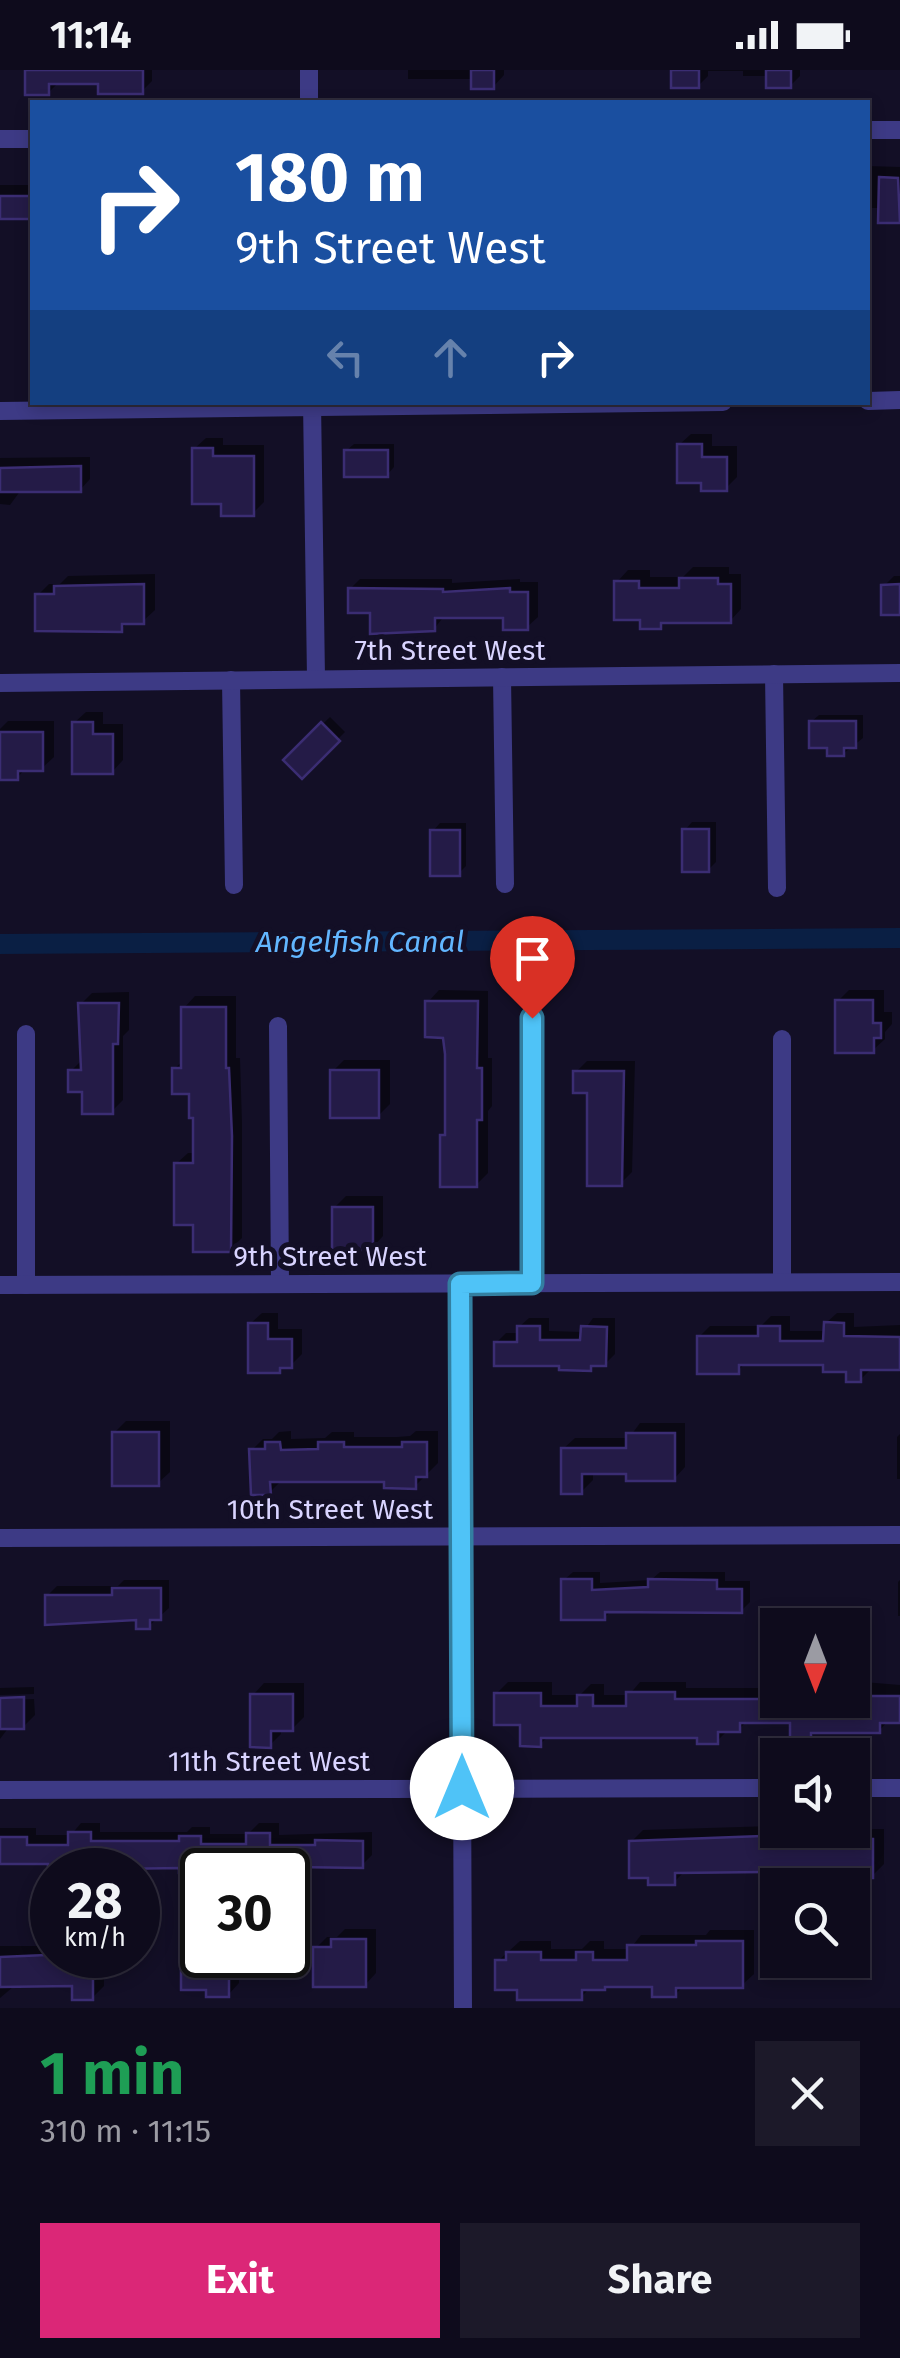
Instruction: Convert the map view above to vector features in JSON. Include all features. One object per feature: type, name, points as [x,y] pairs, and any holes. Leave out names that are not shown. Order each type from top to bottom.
[{"type":"street","points":[[309,70],[309,100]]},
{"type":"street","points":[[870,130],[900,130]]},
{"type":"street","points":[[0,140],[30,139]]},
{"type":"street","points":[[870,401],[900,400]]},
{"type":"street","points":[[0,411],[312,405],[316,678]]},
{"type":"street","name":"7th Street West","points":[[0,683],[900,672]]},
{"type":"street","points":[[774,674],[777,888]]},
{"type":"street","points":[[502,677],[505,884]]},
{"type":"street","points":[[231,680],[234,885]]},
{"type":"street","points":[[532,1018],[532,1283]]},
{"type":"street","points":[[278,1026],[280,1284]]},
{"type":"street","points":[[26,1034],[26,1285]]},
{"type":"street","points":[[782,1039],[782,1282]]},
{"type":"street","name":"9th Street West","points":[[0,1285],[900,1282]]},
{"type":"street","points":[[460,1284],[463,2008]]},
{"type":"street","name":"10th Street West","points":[[0,1538],[900,1536]]},
{"type":"street","name":"11th Street West","points":[[0,1790],[760,1788]]},
{"type":"street","points":[[870,1788],[900,1788]]},
{"type":"building","points":[[25,70],[143,70],[143,94],[98,94],[98,84],[49,84],[49,95],[25,95]]},
{"type":"building","points":[[471,70],[494,70],[494,89],[471,89]]},
{"type":"building","points":[[671,70],[699,70],[699,88],[671,88]]},
{"type":"building","points":[[766,70],[791,70],[791,88],[766,88]]},
{"type":"building","points":[[879,177],[898,178],[900,223],[878,223]]},
{"type":"building","points":[[0,196],[30,196],[30,219],[0,219]]},
{"type":"building","points":[[677,444],[702,444],[702,457],[727,457],[727,491],[701,491],[701,483],[677,483]]},
{"type":"building","points":[[192,448],[213,448],[213,456],[254,456],[254,516],[221,516],[221,504],[192,504]]},
{"type":"building","points":[[344,450],[388,450],[388,477],[344,477]]},
{"type":"building","points":[[81,466],[81,492],[0,492],[0,468]]},
{"type":"building","points":[[679,578],[718,578],[718,584],[731,584],[731,623],[661,623],[661,629],[640,629],[640,620],[614,620],[614,581],[639,581],[639,588],[679,588]]},
{"type":"building","points":[[144,584],[144,624],[122,624],[122,632],[35,631],[35,594],[54,594],[54,586]]},
{"type":"building","points":[[900,584],[900,615],[881,615],[881,585]]},
{"type":"building","points":[[348,588],[443,592],[510,588],[510,592],[528,592],[528,630],[503,630],[503,618],[435,618],[435,631],[370,634],[370,613],[348,613]]},
{"type":"building","points":[[809,721],[856,721],[856,748],[844,748],[844,756],[827,756],[827,748],[809,748]]},
{"type":"building","points":[[72,722],[93,722],[93,734],[113,734],[113,774],[72,774]]},
{"type":"building","points":[[321,722],[340,741],[302,779],[283,760]]},
{"type":"building","points":[[0,732],[43,732],[43,771],[18,771],[18,780],[0,780]]},
{"type":"building","points":[[682,829],[709,829],[709,872],[682,872]]},
{"type":"building","points":[[430,830],[460,830],[460,876],[430,876]]},
{"type":"building","points":[[835,1000],[873,1000],[873,1023],[881,1023],[881,1038],[874,1038],[874,1053],[835,1053]]},
{"type":"building","points":[[425,1001],[478,1001],[477,1068],[482,1068],[482,1120],[477,1120],[477,1187],[440,1187],[440,1135],[445,1135],[445,1054],[443,1038],[425,1037]]},
{"type":"building","points":[[78,1003],[119,1003],[118,1044],[113,1044],[113,1114],[82,1114],[82,1092],[68,1092],[68,1070],[81,1070]]},
{"type":"building","points":[[181,1007],[226,1007],[232,1136],[231,1252],[193,1252],[193,1225],[174,1225],[174,1163],[193,1163],[189,1094],[172,1094],[172,1068],[181,1068]]},
{"type":"building","points":[[330,1070],[379,1070],[379,1118],[330,1118]]},
{"type":"building","points":[[573,1071],[624,1071],[622,1186],[587,1186],[587,1093],[573,1093]]},
{"type":"building","points":[[332,1207],[373,1207],[373,1250],[332,1250]]},
{"type":"building","points":[[824,1322],[844,1323],[844,1336],[900,1337],[900,1370],[861,1370],[861,1382],[846,1382],[846,1372],[823,1372],[823,1365],[739,1365],[739,1374],[697,1374],[697,1336],[758,1336],[758,1326],[780,1326],[780,1341],[823,1341]]},
{"type":"building","points":[[248,1323],[268,1323],[268,1339],[292,1339],[292,1368],[280,1368],[280,1373],[248,1373]]},
{"type":"building","points":[[517,1326],[540,1326],[540,1340],[580,1340],[581,1326],[607,1327],[606,1366],[591,1366],[591,1371],[559,1370],[559,1366],[494,1366],[494,1342],[517,1342]]},
{"type":"building","points":[[112,1432],[159,1432],[159,1486],[112,1486]]},
{"type":"building","points":[[626,1433],[675,1433],[675,1481],[626,1481],[626,1474],[582,1474],[582,1494],[561,1494],[561,1448],[626,1448]]},
{"type":"building","points":[[265,1442],[280,1442],[281,1450],[318,1449],[318,1442],[344,1442],[344,1447],[402,1447],[402,1442],[427,1442],[427,1477],[416,1477],[416,1489],[384,1488],[384,1482],[270,1482],[271,1495],[251,1495],[249,1449],[265,1449]]},
{"type":"building","points":[[561,1579],[592,1579],[592,1590],[648,1587],[648,1579],[717,1580],[717,1589],[742,1589],[742,1613],[605,1612],[605,1620],[561,1620]]},
{"type":"building","points":[[112,1588],[161,1588],[161,1620],[150,1620],[150,1629],[136,1629],[136,1620],[45,1625],[45,1595],[112,1595]]},
{"type":"building","points":[[626,1692],[675,1692],[675,1699],[760,1699],[760,1718],[870,1718],[870,1696],[900,1696],[900,1723],[880,1723],[880,1733],[811,1733],[811,1738],[790,1738],[790,1723],[740,1723],[740,1732],[718,1732],[718,1744],[697,1744],[697,1738],[541,1738],[541,1747],[520,1746],[520,1725],[494,1725],[494,1693],[541,1693],[541,1706],[577,1706],[577,1695],[593,1695],[593,1706],[626,1706]]},
{"type":"building","points":[[250,1694],[293,1694],[293,1731],[271,1731],[271,1748],[250,1747]]},
{"type":"building","points":[[24,1697],[24,1729],[0,1729],[0,1698]]},
{"type":"building","points":[[68,1832],[91,1832],[91,1841],[179,1841],[179,1836],[201,1836],[201,1844],[246,1844],[246,1833],[270,1833],[270,1845],[315,1845],[315,1840],[363,1841],[363,1868],[310,1867],[310,1848],[180,1848],[180,1873],[179,1868],[160,1868],[160,1848],[30,1848],[30,1864],[0,1864],[0,1837],[27,1837],[27,1845],[68,1845]]},
{"type":"building","points":[[760,1836],[760,1848],[870,1848],[873,1839],[873,1878],[870,1868],[760,1868],[760,1872],[675,1873],[675,1885],[648,1885],[648,1878],[629,1878],[629,1841]]},
{"type":"building","points":[[331,1939],[366,1939],[366,1987],[313,1987],[313,1947],[331,1947]]},
{"type":"building","points":[[696,1941],[743,1941],[743,1988],[676,1988],[676,1997],[652,1997],[652,1987],[605,1987],[582,1990],[582,2000],[517,2000],[517,1990],[495,1990],[495,1960],[506,1960],[506,1952],[541,1952],[541,1960],[576,1960],[576,1952],[593,1952],[593,1960],[627,1960],[627,1945],[696,1945]]},
{"type":"building","points":[[30,1956],[30,1978],[93,1978],[93,2000],[72,2000],[72,1986],[0,1987],[0,1957]]},
{"type":"building","points":[[181,1978],[229,1978],[229,1997],[206,1997],[206,1990],[181,1990]]},
{"type":"waterway","name":"Angelfish Canal","points":[[0,944],[900,938]]},
{"type":"route","points":[[462,1788],[460,1284],[532,1283],[532,1018]]}]
